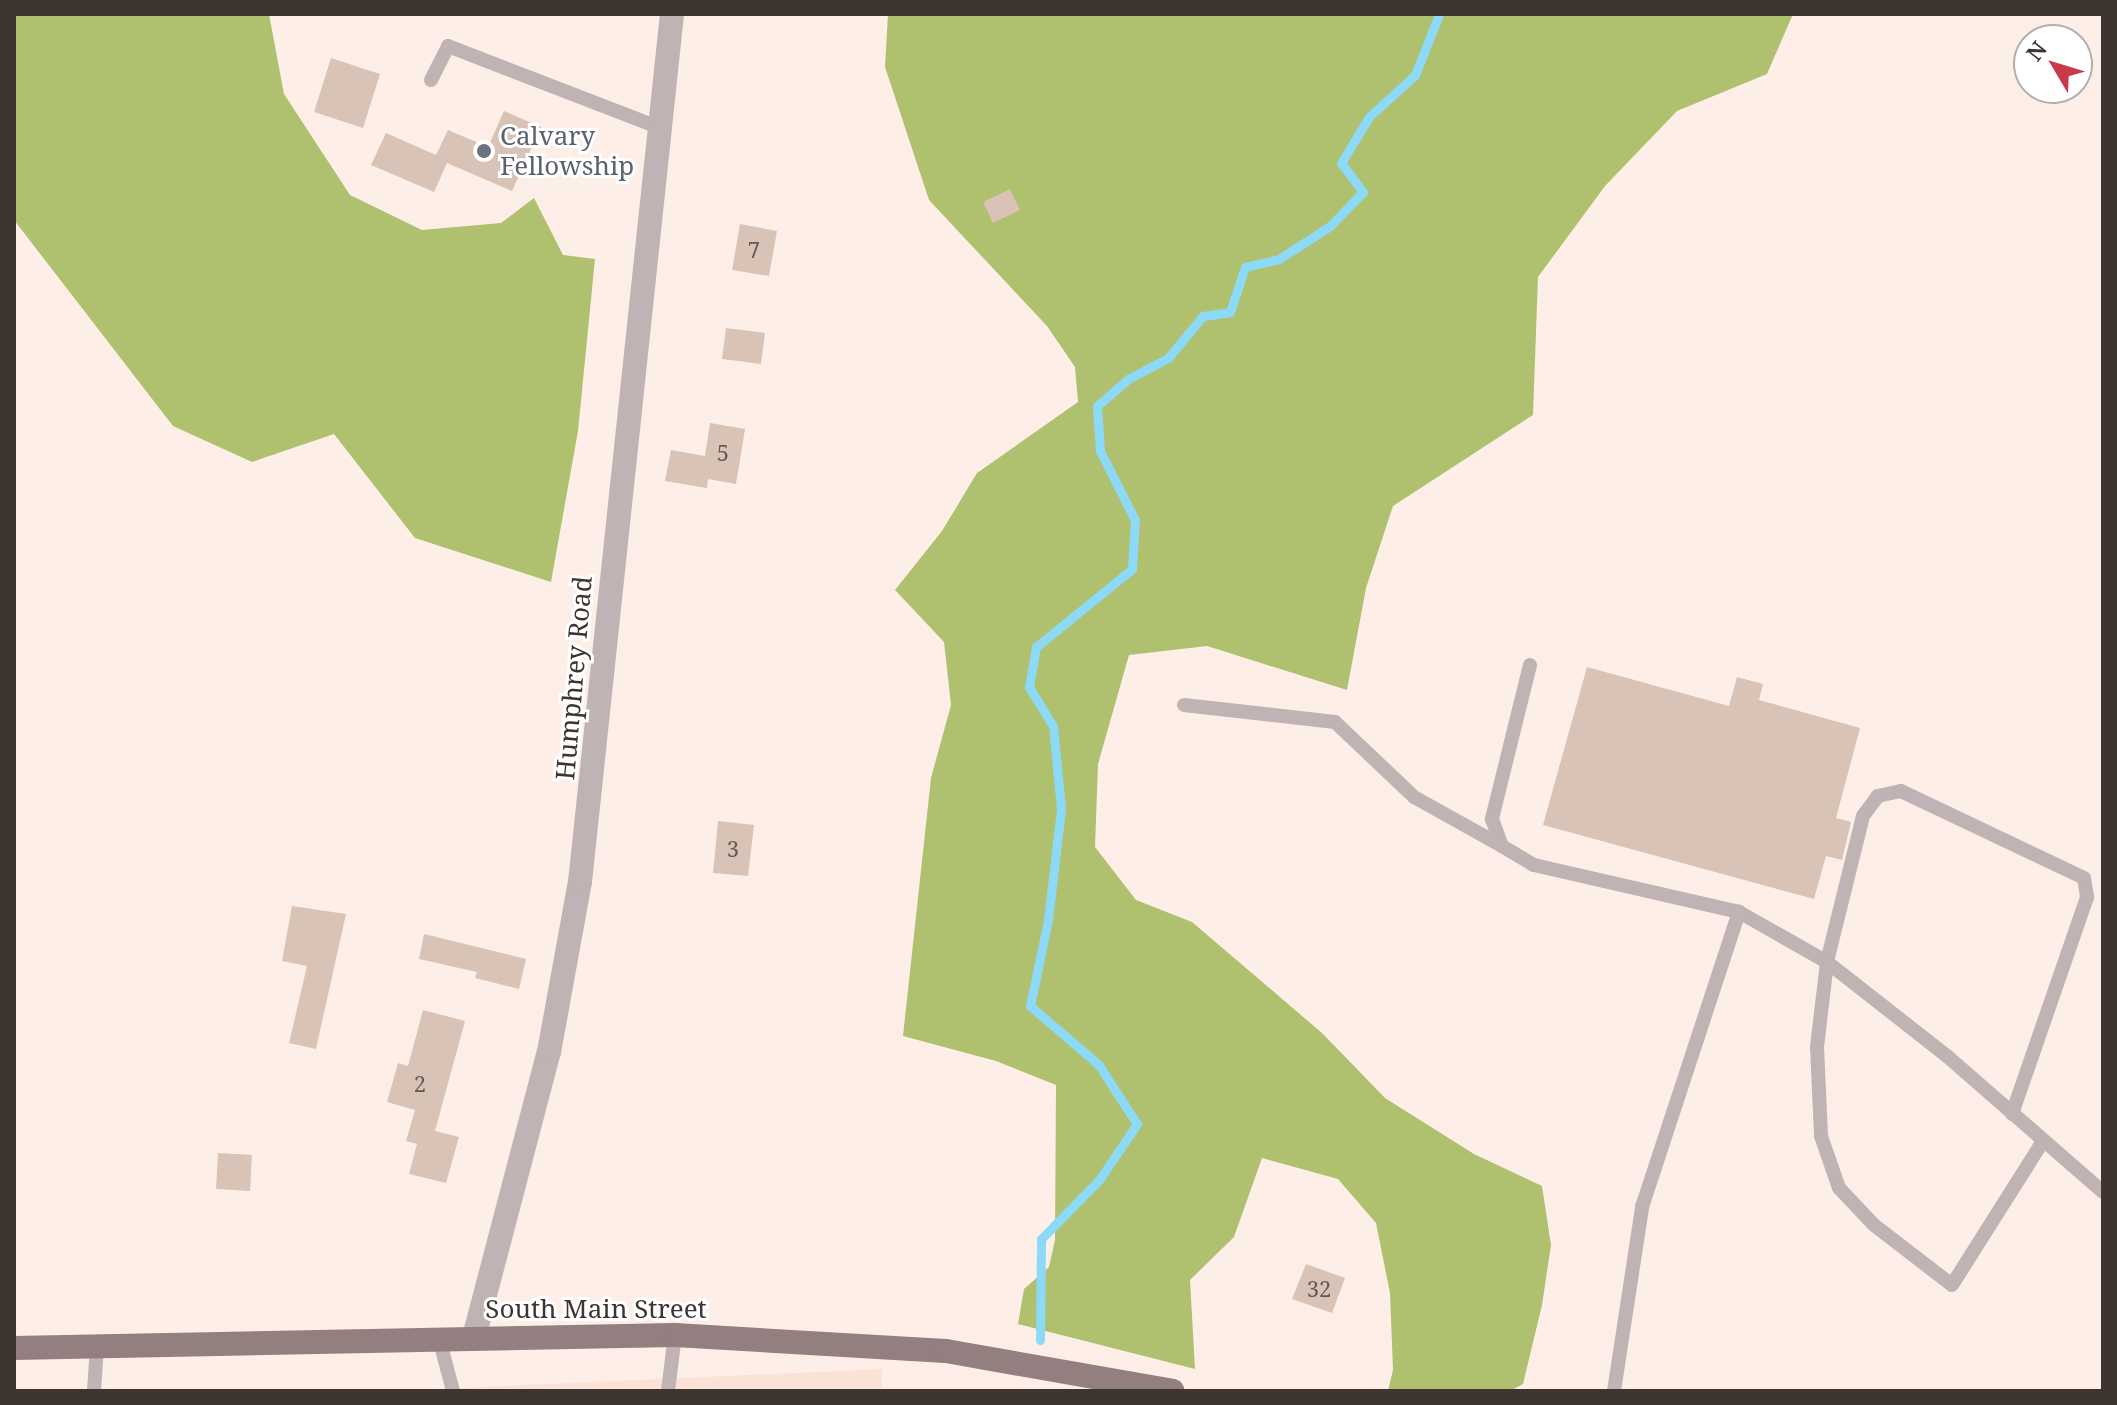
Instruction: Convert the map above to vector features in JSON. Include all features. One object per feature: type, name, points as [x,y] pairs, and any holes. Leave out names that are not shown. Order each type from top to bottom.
[{"type":"main road","name":"South Main Street","points":[[14,1348],[675,1335],[946,1351],[1173,1391]]},
{"type":"street","name":"Humphrey Road","points":[[474,1337],[546,1067],[580,882],[672,14]]},
{"type":"lane","points":[[431,80],[448,46],[660,128]]},
{"type":"lane","points":[[1502,846],[1492,819],[1530,665]]},
{"type":"lane","points":[[1184,705],[1335,722],[1414,797],[1534,865],[1739,912],[1827,962],[2103,1192]]},
{"type":"lane","points":[[2012,1114],[2087,897],[2084,878],[1901,791],[1878,796],[1863,816],[1827,962],[1817,1047],[1821,1136],[1839,1188],[1874,1225],[1952,1285],[2043,1141]]},
{"type":"lane","points":[[1614,1391],[1642,1207],[1739,912]]},
{"type":"lane","points":[[668,1391],[675,1335]]},
{"type":"lane","points":[[439,1338],[453,1391]]},
{"type":"lane","points":[[94,1391],[97,1346]]},
{"type":"shaded area","points":[[882,1369],[882,1391],[391,1391]]},
{"type":"green space","points":[[14,14],[269,14],[284,94],[350,195],[422,230],[501,223],[534,198],[563,255],[595,259],[578,431],[551,582],[415,538],[334,434],[252,462],[173,426],[14,220]]},
{"type":"green space","points":[[888,14],[1793,14],[1767,74],[1677,111],[1605,186],[1538,277],[1533,415],[1393,506],[1366,588],[1347,690],[1207,646],[1129,655],[1098,764],[1095,847],[1136,900],[1192,922],[1322,1033],[1385,1098],[1474,1154],[1542,1186],[1551,1245],[1542,1305],[1523,1384],[1510,1391],[1388,1391],[1393,1370],[1390,1293],[1376,1223],[1338,1179],[1262,1158],[1234,1237],[1190,1280],[1195,1369],[1018,1324],[1024,1289],[1049,1267],[1055,1240],[1056,1085],[996,1061],[903,1036],[931,778],[951,705],[944,642],[895,590],[942,531],[977,473],[1078,402],[1075,367],[1047,326],[929,200],[885,67]]},
{"type":"building","points":[[331,58],[380,74],[363,128],[314,112]]},
{"type":"building","name":"Calvary Fellowship","points":[[504,111],[541,127],[512,191],[447,163],[434,192],[371,165],[386,133],[436,155],[448,130],[488,147]]},
{"type":"building","points":[[1010,189],[1020,210],[993,223],[983,202]]},
{"type":"building","points":[[740,224],[777,231],[769,276],[732,270]]},
{"type":"building","points":[[726,328],[765,333],[761,364],[722,359]]},
{"type":"building","points":[[710,423],[745,429],[736,484],[708,479],[707,488],[665,481],[671,450],[705,456]]},
{"type":"building","points":[[1587,667],[1729,706],[1737,677],[1763,684],[1759,700],[1860,728],[1836,818],[1851,822],[1842,860],[1826,856],[1814,899],[1543,825]]},
{"type":"building","points":[[718,821],[754,825],[748,876],[713,873]]},
{"type":"building","points":[[292,906],[346,914],[316,1049],[289,1043],[307,966],[282,961]]},
{"type":"building","points":[[424,934],[526,959],[519,989],[475,978],[477,972],[419,959]]},
{"type":"building","points":[[423,1010],[465,1021],[435,1131],[459,1137],[446,1183],[409,1174],[417,1144],[406,1141],[415,1110],[387,1102],[398,1063],[408,1066]]},
{"type":"building","points":[[218,1153],[252,1155],[250,1191],[216,1189]]},
{"type":"building","points":[[1306,1264],[1345,1278],[1332,1313],[1292,1299]]},
{"type":"waterway","points":[[1040,1340],[1041,1239],[1099,1180],[1137,1124],[1098,1064],[1030,1006],[1048,920],[1061,809],[1053,726],[1029,687],[1036,647],[1132,569],[1135,520],[1100,451],[1097,406],[1128,379],[1168,358],[1203,316],[1230,312],[1245,267],[1279,259],[1330,226],[1363,192],[1341,163],[1369,117],[1415,75],[1439,14]]},
{"type":"place","name":"Calvary Fellowship","points":[[484,151]]}]
